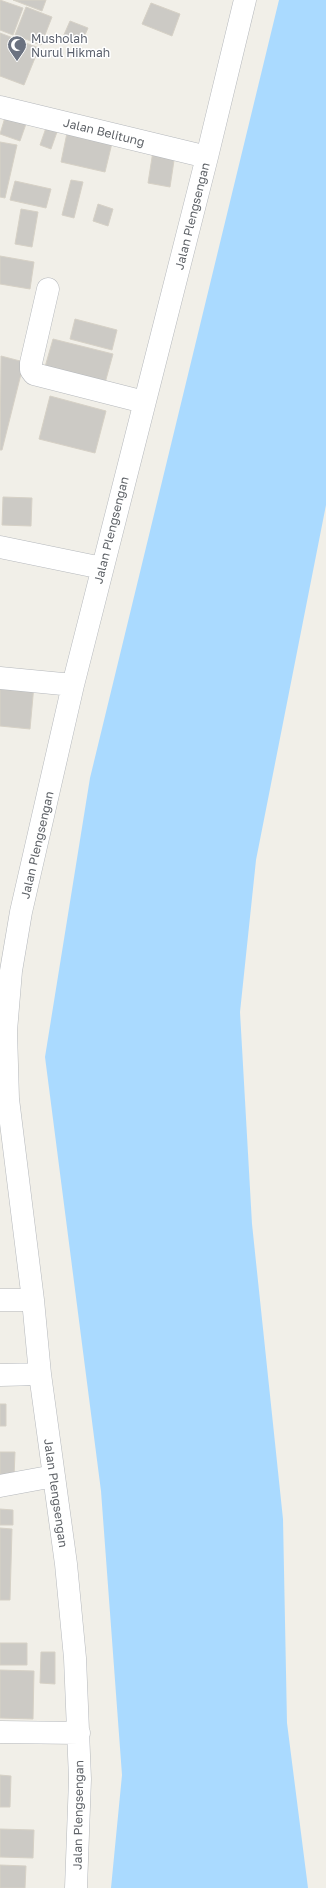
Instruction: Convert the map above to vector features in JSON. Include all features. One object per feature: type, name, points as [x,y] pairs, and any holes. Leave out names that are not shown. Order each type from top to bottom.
[{"type":"street","name":"Jalan Plengsengan","points":[[76,1888],[80,1779],[75,1658],[66,1564],[40,1374],[33,1300],[8,1099],[6,1031],[11,971],[22,912],[73,686],[207,157],[245,0]]},
{"type":"street","name":"Jalan Belitung","points":[[0,107],[207,157]]},
{"type":"street","points":[[48,289],[31,363],[31,370],[34,374],[144,402]]},
{"type":"street","points":[[0,548],[102,568]]},
{"type":"street","points":[[0,678],[73,686]]},
{"type":"street","points":[[0,1300],[33,1300]]},
{"type":"street","points":[[0,1375],[40,1374]]},
{"type":"street","points":[[0,1486],[54,1476]]},
{"type":"street","points":[[0,1732],[79,1733]]},
{"type":"water","points":[[279,0],[326,0],[326,505],[256,860],[240,1012],[252,1224],[283,1519],[287,1723],[308,1888],[111,1888],[122,1775],[101,1491],[45,1057],[90,778]]},
{"type":"building","points":[[0,0],[23,8],[13,35],[0,30]]},
{"type":"building","points":[[13,0],[46,0],[42,11]]},
{"type":"building","points":[[151,3],[180,14],[172,36],[142,24]]},
{"type":"building","points":[[26,7],[52,17],[41,45],[15,35]]},
{"type":"building","points":[[70,21],[88,28],[81,44],[63,37]]},
{"type":"building","name":"Musholah Nurul Hikmah","points":[[0,33],[39,48],[24,85],[0,76]]},
{"type":"building","points":[[6,114],[27,121],[20,141],[0,134]]},
{"type":"building","points":[[47,125],[58,129],[51,149],[40,145]]},
{"type":"building","points":[[67,133],[112,143],[105,172],[61,162]]},
{"type":"building","points":[[0,142],[17,145],[5,198],[0,197]]},
{"type":"building","points":[[153,151],[175,154],[170,187],[148,183]]},
{"type":"building","points":[[71,180],[83,182],[74,218],[62,215]]},
{"type":"building","points":[[15,181],[51,189],[46,208],[10,200]]},
{"type":"building","points":[[98,204],[113,209],[108,226],[93,221]]},
{"type":"building","points":[[21,209],[38,212],[32,247],[15,244]]},
{"type":"building","points":[[0,256],[34,262],[30,289],[0,284]]},
{"type":"building","points":[[75,319],[117,330],[112,350],[70,339]]},
{"type":"building","points":[[53,339],[113,354],[105,383],[45,367]]},
{"type":"building","points":[[1,356],[24,362],[2,450],[0,450]]},
{"type":"building","points":[[50,396],[106,411],[95,453],[39,439]]},
{"type":"building","points":[[3,497],[32,498],[31,526],[2,525]]},
{"type":"building","points":[[0,682],[34,685],[30,729],[0,726]]},
{"type":"building","points":[[0,1404],[6,1404],[6,1426],[0,1426]]},
{"type":"building","points":[[0,1452],[15,1452],[14,1478],[0,1477]]},
{"type":"building","points":[[0,1509],[13,1510],[13,1525],[0,1525]]},
{"type":"building","points":[[0,1528],[12,1529],[10,1600],[0,1600]]},
{"type":"building","points":[[0,1643],[27,1643],[27,1665],[0,1665]]},
{"type":"building","points":[[41,1652],[55,1652],[55,1684],[40,1683]]},
{"type":"building","points":[[0,1670],[34,1671],[33,1719],[0,1718]]},
{"type":"building","points":[[0,1775],[11,1776],[10,1807],[0,1807]]},
{"type":"building","points":[[0,1829],[34,1830],[33,1858],[0,1857]]},
{"type":"building","points":[[0,1865],[26,1866],[25,1888],[0,1888]]},
{"type":"place","name":"Musholah Nurul Hikmah","points":[[17,62]]}]
